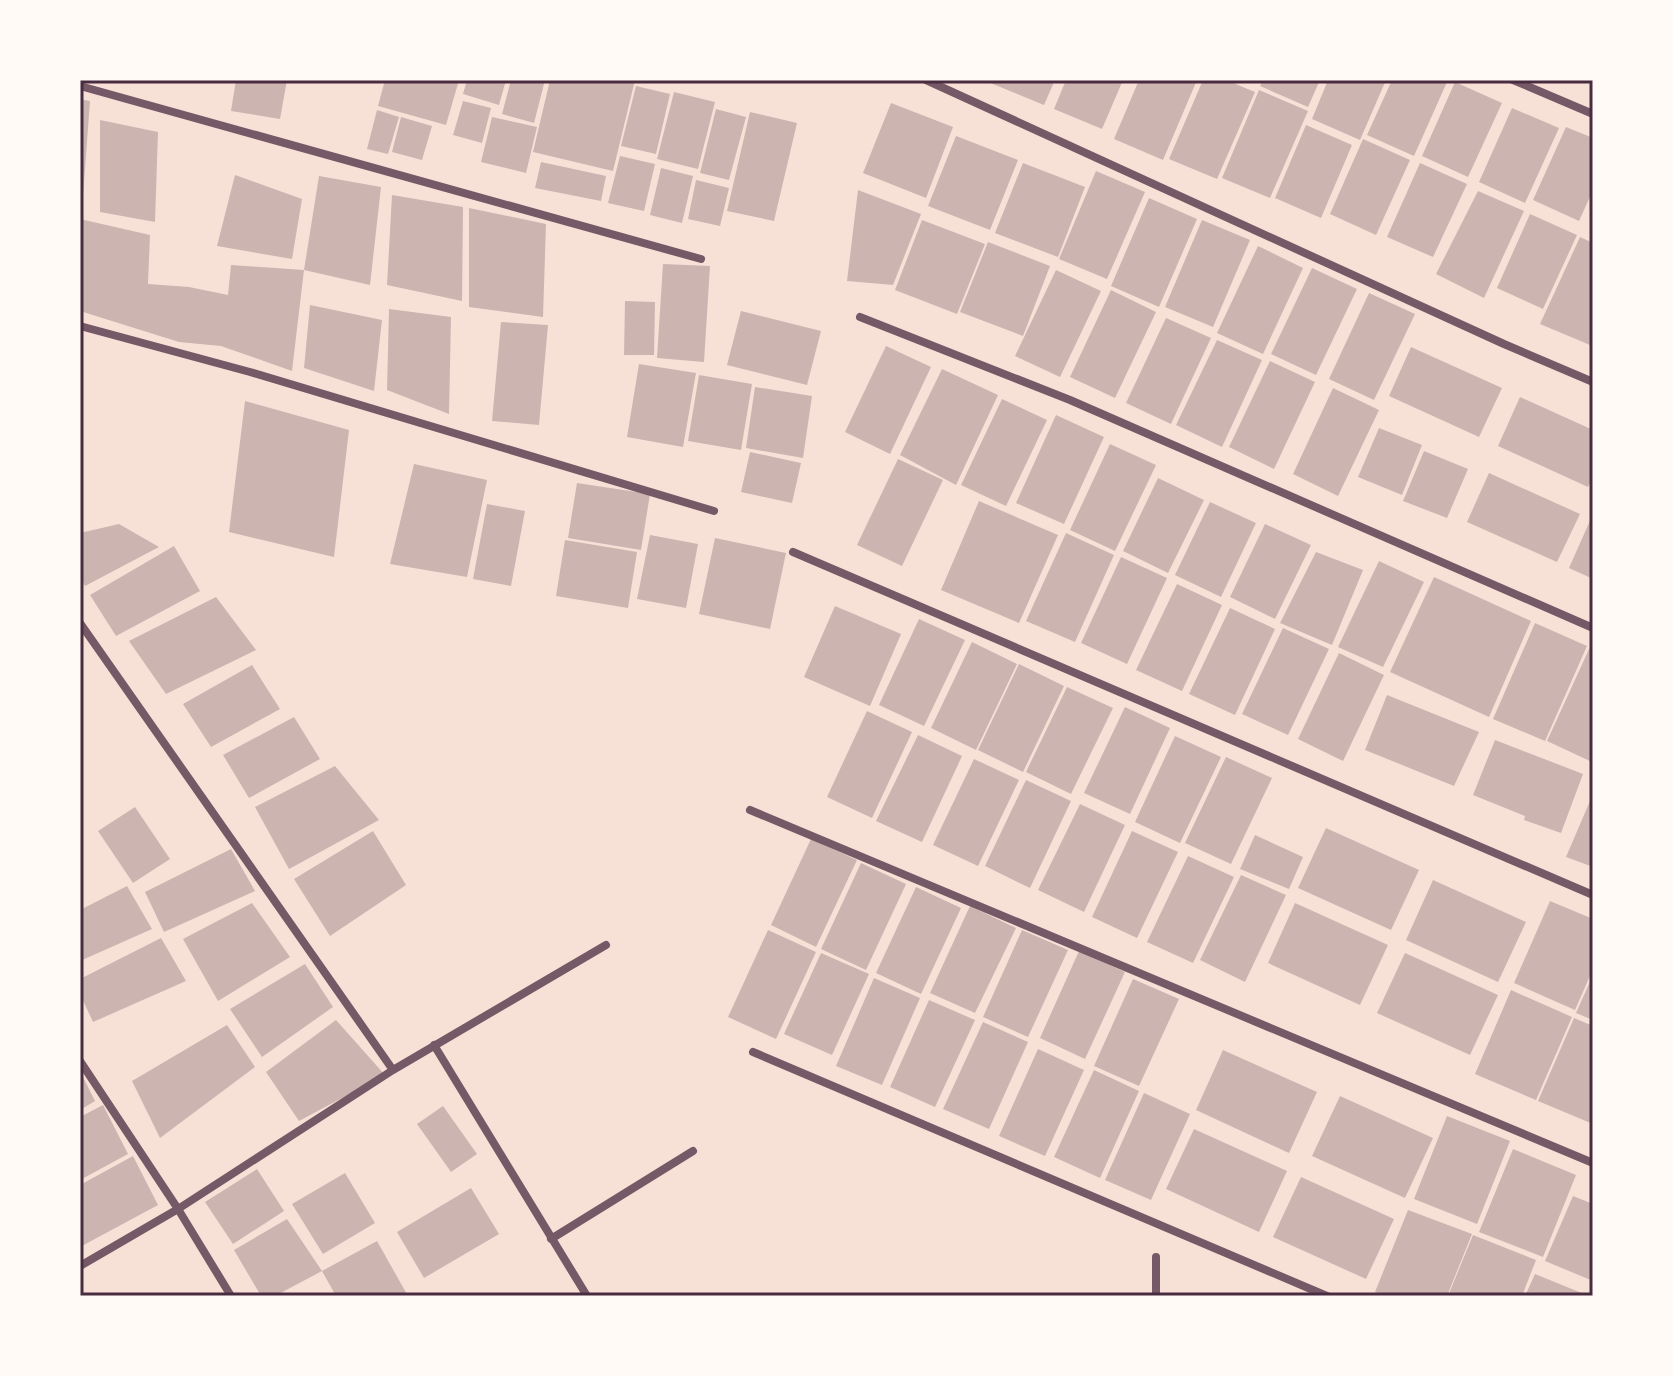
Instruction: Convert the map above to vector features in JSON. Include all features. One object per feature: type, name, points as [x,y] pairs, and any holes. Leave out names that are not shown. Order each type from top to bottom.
[{"type":"street","points":[[926,80],[1490,338],[1593,382]]},
{"type":"street","points":[[1513,80],[1593,114]]},
{"type":"street","points":[[80,86],[701,259]]},
{"type":"street","points":[[860,317],[1070,400],[1593,628]]},
{"type":"street","points":[[80,326],[250,372],[714,511]]},
{"type":"street","points":[[793,552],[1593,895]]},
{"type":"street","points":[[80,623],[393,1070]]},
{"type":"street","points":[[750,810],[1593,1163]]},
{"type":"street","points":[[80,1266],[178,1209],[393,1070],[606,945]]},
{"type":"street","points":[[434,1045],[587,1296]]},
{"type":"street","points":[[753,1052],[1327,1296]]},
{"type":"street","points":[[80,1061],[178,1209],[231,1296]]},
{"type":"street","points":[[551,1239],[693,1151]]},
{"type":"street","points":[[1156,1257],[1156,1296]]},
{"type":"building","points":[[236,80],[287,80],[280,119],[231,111]]},
{"type":"building","points":[[385,80],[459,80],[446,125],[378,106]]},
{"type":"building","points":[[467,80],[506,80],[499,105],[463,94]]},
{"type":"building","points":[[511,80],[545,80],[534,123],[502,114]]},
{"type":"building","points":[[550,80],[635,80],[613,171],[533,152]]},
{"type":"building","points":[[983,80],[1055,80],[1044,105]]},
{"type":"building","points":[[1066,80],[1123,80],[1102,129],[1054,109]]},
{"type":"building","points":[[1139,80],[1197,80],[1163,160],[1114,139]]},
{"type":"building","points":[[1203,80],[1226,80],[1255,92],[1217,179],[1169,159]]},
{"type":"building","points":[[1263,80],[1320,80],[1308,107],[1260,86]]},
{"type":"building","points":[[1328,80],[1386,80],[1360,140],[1312,119]]},
{"type":"building","points":[[1392,80],[1447,82],[1414,156],[1367,135]]},
{"type":"building","points":[[1455,82],[1502,103],[1468,177],[1422,156]]},
{"type":"building","points":[[636,86],[670,94],[656,154],[621,146]]},
{"type":"building","points":[[1259,90],[1308,111],[1270,198],[1222,178]]},
{"type":"building","points":[[674,92],[715,102],[698,169],[657,159]]},
{"type":"building","points":[[80,99],[90,101],[83,196],[80,196]]},
{"type":"building","points":[[463,101],[491,108],[482,143],[453,135]]},
{"type":"building","points":[[891,103],[953,127],[926,198],[863,173]]},
{"type":"building","points":[[1512,108],[1559,128],[1525,203],[1479,182]]},
{"type":"building","points":[[716,109],[746,117],[729,180],[700,173]]},
{"type":"building","points":[[377,110],[399,117],[388,154],[367,149]]},
{"type":"building","points":[[750,112],[797,123],[774,221],[727,211]]},
{"type":"building","points":[[401,117],[432,126],[422,160],[392,152]]},
{"type":"building","points":[[492,117],[537,127],[526,173],[481,162]]},
{"type":"building","points":[[100,120],[158,132],[155,222],[100,212]]},
{"type":"building","points":[[1306,125],[1352,145],[1321,218],[1275,198]]},
{"type":"building","points":[[1566,127],[1593,138],[1593,190],[1579,221],[1533,200]]},
{"type":"building","points":[[956,136],[1018,160],[990,230],[928,206]]},
{"type":"building","points":[[1363,139],[1410,160],[1376,235],[1330,214]]},
{"type":"building","points":[[620,156],[655,164],[644,211],[608,203]]},
{"type":"building","points":[[541,162],[606,176],[601,201],[535,188]]},
{"type":"building","points":[[1023,163],[1085,187],[1058,257],[995,233]]},
{"type":"building","points":[[1420,163],[1467,184],[1433,257],[1387,237]]},
{"type":"building","points":[[661,168],[693,176],[682,223],[650,215]]},
{"type":"building","points":[[1096,171],[1145,192],[1107,279],[1059,259]]},
{"type":"building","points":[[235,175],[302,199],[292,259],[217,246]]},
{"type":"building","points":[[319,176],[381,187],[370,285],[304,270]]},
{"type":"building","points":[[696,180],[729,188],[720,226],[688,219]]},
{"type":"building","points":[[858,190],[921,214],[893,285],[847,281]]},
{"type":"building","points":[[1478,191],[1524,211],[1484,298],[1436,274]]},
{"type":"building","points":[[392,195],[463,207],[462,301],[387,285]]},
{"type":"building","points":[[1149,198],[1197,219],[1159,307],[1111,286]]},
{"type":"building","points":[[469,208],[546,224],[543,317],[469,307]]},
{"type":"building","points":[[1530,214],[1577,235],[1543,309],[1497,288]]},
{"type":"building","points":[[80,219],[150,235],[148,284],[189,287],[228,295],[231,265],[304,270],[292,371],[221,346],[179,342],[80,311]]},
{"type":"building","points":[[922,220],[985,244],[957,314],[895,290]]},
{"type":"building","points":[[1202,220],[1250,240],[1213,327],[1165,307]]},
{"type":"building","points":[[1580,237],[1593,243],[1593,338],[1590,345],[1540,324]]},
{"type":"building","points":[[988,242],[1050,266],[1023,336],[960,312]]},
{"type":"building","points":[[1258,246],[1303,268],[1263,354],[1217,333]]},
{"type":"building","points":[[663,264],[710,266],[704,362],[657,358]]},
{"type":"building","points":[[1312,268],[1357,289],[1316,375],[1271,354]]},
{"type":"building","points":[[1056,270],[1101,291],[1060,377],[1015,356]]},
{"type":"building","points":[[1111,290],[1156,312],[1115,398],[1070,377]]},
{"type":"building","points":[[1369,293],[1415,314],[1374,400],[1329,379]]},
{"type":"building","points":[[625,301],[655,302],[654,355],[624,355]]},
{"type":"building","points":[[310,305],[382,320],[374,391],[304,368]]},
{"type":"building","points":[[389,309],[451,317],[449,414],[387,390]]},
{"type":"building","points":[[741,311],[821,331],[807,385],[727,365]]},
{"type":"building","points":[[1166,318],[1211,338],[1171,424],[1126,403]]},
{"type":"building","points":[[501,322],[548,325],[539,425],[492,421]]},
{"type":"building","points":[[1217,340],[1262,360],[1222,447],[1176,425]]},
{"type":"building","points":[[886,346],[931,367],[890,454],[845,432]]},
{"type":"building","points":[[1411,347],[1502,388],[1479,437],[1389,396]]},
{"type":"building","points":[[1270,361],[1315,382],[1274,469],[1229,447]]},
{"type":"building","points":[[639,364],[696,373],[683,447],[627,437]]},
{"type":"building","points":[[942,369],[998,395],[956,485],[900,455]]},
{"type":"building","points":[[699,375],[752,384],[741,450],[688,441]]},
{"type":"building","points":[[755,387],[812,396],[803,458],[746,448]]},
{"type":"building","points":[[1333,388],[1379,410],[1338,496],[1293,474]]},
{"type":"building","points":[[1520,397],[1593,430],[1593,477],[1588,487],[1498,446]]},
{"type":"building","points":[[1002,399],[1047,420],[1006,506],[961,485]]},
{"type":"building","points":[[245,401],[349,430],[334,557],[229,532]]},
{"type":"building","points":[[1056,415],[1104,437],[1064,524],[1016,503]]},
{"type":"building","points":[[1379,428],[1422,445],[1402,495],[1358,477]]},
{"type":"building","points":[[1110,444],[1156,465],[1115,551],[1070,530]]},
{"type":"building","points":[[1424,451],[1468,469],[1447,518],[1403,501]]},
{"type":"building","points":[[750,452],[801,463],[792,503],[741,492]]},
{"type":"building","points":[[898,459],[943,480],[902,566],[857,545]]},
{"type":"building","points":[[414,464],[487,480],[467,577],[390,564]]},
{"type":"building","points":[[1489,473],[1580,514],[1557,562],[1467,522]]},
{"type":"building","points":[[1158,478],[1204,500],[1168,573],[1123,551]]},
{"type":"building","points":[[577,483],[650,494],[641,550],[568,538]]},
{"type":"building","points":[[979,501],[1058,535],[1019,623],[941,590]]},
{"type":"building","points":[[1210,502],[1256,523],[1221,597],[1175,575]]},
{"type":"building","points":[[487,504],[525,511],[511,586],[473,579]]},
{"type":"building","points":[[1593,514],[1593,579],[1569,568]]},
{"type":"building","points":[[119,524],[159,547],[85,586],[80,577],[80,533]]},
{"type":"building","points":[[1265,524],[1311,545],[1275,619],[1230,597]]},
{"type":"building","points":[[1066,533],[1114,555],[1075,642],[1026,621]]},
{"type":"building","points":[[650,535],[698,544],[686,608],[637,599]]},
{"type":"building","points":[[715,538],[786,553],[770,629],[699,614]]},
{"type":"building","points":[[565,540],[637,552],[628,608],[556,596]]},
{"type":"building","points":[[174,546],[200,591],[116,636],[90,595]]},
{"type":"building","points":[[1316,552],[1363,570],[1332,645],[1280,623]]},
{"type":"building","points":[[1121,557],[1167,578],[1127,664],[1081,643]]},
{"type":"building","points":[[1379,561],[1424,582],[1383,667],[1338,647]]},
{"type":"building","points":[[1434,577],[1531,621],[1489,717],[1390,672]]},
{"type":"building","points":[[1177,584],[1222,605],[1182,691],[1136,670]]},
{"type":"building","points":[[216,597],[256,650],[166,694],[129,641]]},
{"type":"building","points":[[835,606],[901,634],[870,706],[804,677]]},
{"type":"building","points":[[1230,608],[1275,629],[1235,715],[1189,694]]},
{"type":"building","points":[[919,619],[965,640],[924,726],[879,705]]},
{"type":"building","points":[[1535,623],[1587,646],[1545,741],[1493,719]]},
{"type":"building","points":[[1283,628],[1329,649],[1288,735],[1242,714]]},
{"type":"building","points":[[972,642],[1017,664],[976,750],[931,728]]},
{"type":"building","points":[[1590,647],[1593,648],[1592,762],[1547,741]]},
{"type":"building","points":[[1339,653],[1384,675],[1343,761],[1298,739]]},
{"type":"building","points":[[1019,664],[1064,686],[1023,772],[978,750]]},
{"type":"building","points":[[252,665],[280,709],[211,747],[183,704]]},
{"type":"building","points":[[1067,687],[1113,708],[1071,794],[1026,772]]},
{"type":"building","points":[[1387,695],[1479,732],[1454,786],[1365,750]]},
{"type":"building","points":[[1125,707],[1170,728],[1130,814],[1084,793]]},
{"type":"building","points":[[867,711],[912,732],[872,818],[827,797]]},
{"type":"building","points":[[294,717],[320,759],[249,798],[223,755]]},
{"type":"building","points":[[918,735],[962,756],[922,842],[876,821]]},
{"type":"building","points":[[1175,736],[1221,757],[1180,843],[1135,822]]},
{"type":"building","points":[[1495,740],[1583,774],[1561,833],[1524,820],[1525,816],[1473,795]]},
{"type":"building","points":[[1226,757],[1272,778],[1231,864],[1185,843]]},
{"type":"building","points":[[974,759],[1019,780],[978,866],[933,845]]},
{"type":"building","points":[[335,766],[379,820],[289,869],[255,807]]},
{"type":"building","points":[[1026,780],[1071,801],[1030,888],[985,866]]},
{"type":"building","points":[[1593,794],[1593,867],[1566,857]]},
{"type":"building","points":[[1080,804],[1125,825],[1084,912],[1038,890]]},
{"type":"building","points":[[135,807],[170,859],[133,883],[98,831]]},
{"type":"building","points":[[1326,828],[1419,870],[1391,930],[1298,888]]},
{"type":"building","points":[[373,831],[406,885],[330,936],[294,879]]},
{"type":"building","points":[[1132,831],[1178,852],[1137,938],[1092,917]]},
{"type":"building","points":[[1255,835],[1303,857],[1289,889],[1240,869]]},
{"type":"building","points":[[811,839],[857,860],[816,947],[771,925]]},
{"type":"building","points":[[231,849],[255,891],[164,932],[145,892]]},
{"type":"building","points":[[1188,856],[1234,877],[1193,963],[1147,942]]},
{"type":"building","points":[[861,863],[906,884],[866,970],[821,949]]},
{"type":"building","points":[[1241,875],[1286,895],[1245,982],[1200,960]]},
{"type":"building","points":[[1433,880],[1526,922],[1498,982],[1406,940]]},
{"type":"building","points":[[127,886],[152,929],[80,961],[80,910]]},
{"type":"building","points":[[916,887],[961,908],[921,994],[876,973]]},
{"type":"building","points":[[1550,901],[1593,919],[1593,969],[1575,1010],[1514,983]]},
{"type":"building","points":[[252,903],[290,957],[218,1001],[183,939]]},
{"type":"building","points":[[1295,903],[1388,945],[1360,1005],[1268,963]]},
{"type":"building","points":[[970,906],[1016,928],[975,1013],[930,993]]},
{"type":"building","points":[[768,930],[816,952],[776,1039],[728,1017]]},
{"type":"building","points":[[1022,930],[1068,950],[1028,1037],[983,1017]]},
{"type":"building","points":[[161,938],[186,981],[93,1022],[80,994],[80,979]]},
{"type":"building","points":[[1079,951],[1125,972],[1085,1059],[1040,1038]]},
{"type":"building","points":[[821,953],[869,974],[832,1055],[784,1034]]},
{"type":"building","points":[[1405,953],[1498,995],[1470,1055],[1377,1013]]},
{"type":"building","points":[[305,964],[333,1007],[262,1057],[230,1009]]},
{"type":"building","points":[[1593,975],[1593,1020],[1576,1013]]},
{"type":"building","points":[[874,978],[920,998],[882,1085],[836,1066]]},
{"type":"building","points":[[1133,979],[1179,999],[1139,1086],[1094,1066]]},
{"type":"building","points":[[1511,990],[1572,1017],[1536,1100],[1475,1074]]},
{"type":"building","points":[[929,1000],[975,1020],[935,1107],[890,1087]]},
{"type":"building","points":[[1574,1018],[1593,1026],[1593,1124],[1538,1101]]},
{"type":"building","points":[[336,1020],[385,1075],[299,1121],[266,1072]]},
{"type":"building","points":[[983,1022],[1028,1042],[989,1129],[943,1109]]},
{"type":"building","points":[[227,1025],[255,1067],[160,1138],[132,1081]]},
{"type":"building","points":[[1038,1049],[1084,1070],[1045,1156],[999,1136]]},
{"type":"building","points":[[1223,1050],[1317,1092],[1289,1153],[1196,1110]]},
{"type":"building","points":[[1094,1070],[1139,1091],[1100,1178],[1054,1157]]},
{"type":"building","points":[[80,1071],[95,1101],[80,1110]]},
{"type":"building","points":[[1144,1093],[1190,1114],[1151,1200],[1105,1180]]},
{"type":"building","points":[[1340,1096],[1433,1138],[1405,1198],[1312,1156]]},
{"type":"building","points":[[103,1105],[128,1154],[80,1180],[80,1117]]},
{"type":"building","points":[[443,1106],[477,1154],[451,1172],[417,1124]]},
{"type":"building","points":[[1447,1116],[1510,1141],[1477,1224],[1414,1199]]},
{"type":"building","points":[[1194,1129],[1287,1171],[1259,1232],[1166,1189]]},
{"type":"building","points":[[1513,1149],[1576,1175],[1543,1257],[1479,1232]]},
{"type":"building","points":[[133,1156],[158,1205],[80,1247],[80,1185]]},
{"type":"building","points":[[257,1169],[284,1211],[233,1244],[205,1202]]},
{"type":"building","points":[[345,1173],[375,1223],[323,1254],[292,1204]]},
{"type":"building","points":[[1301,1177],[1394,1219],[1366,1279],[1273,1237]]},
{"type":"building","points":[[471,1188],[499,1234],[424,1278],[397,1232]]},
{"type":"building","points":[[1573,1196],[1593,1204],[1593,1281],[1545,1261]]},
{"type":"building","points":[[1408,1210],[1472,1234],[1447,1296],[1384,1296],[1375,1292]]},
{"type":"building","points":[[287,1219],[322,1271],[275,1296],[261,1296],[234,1250]]},
{"type":"building","points":[[1473,1235],[1536,1260],[1522,1296],[1448,1296]]},
{"type":"building","points":[[377,1241],[408,1296],[360,1296],[359,1293],[336,1296],[322,1271]]},
{"type":"building","points":[[1535,1274],[1589,1296],[1525,1296]]}]
